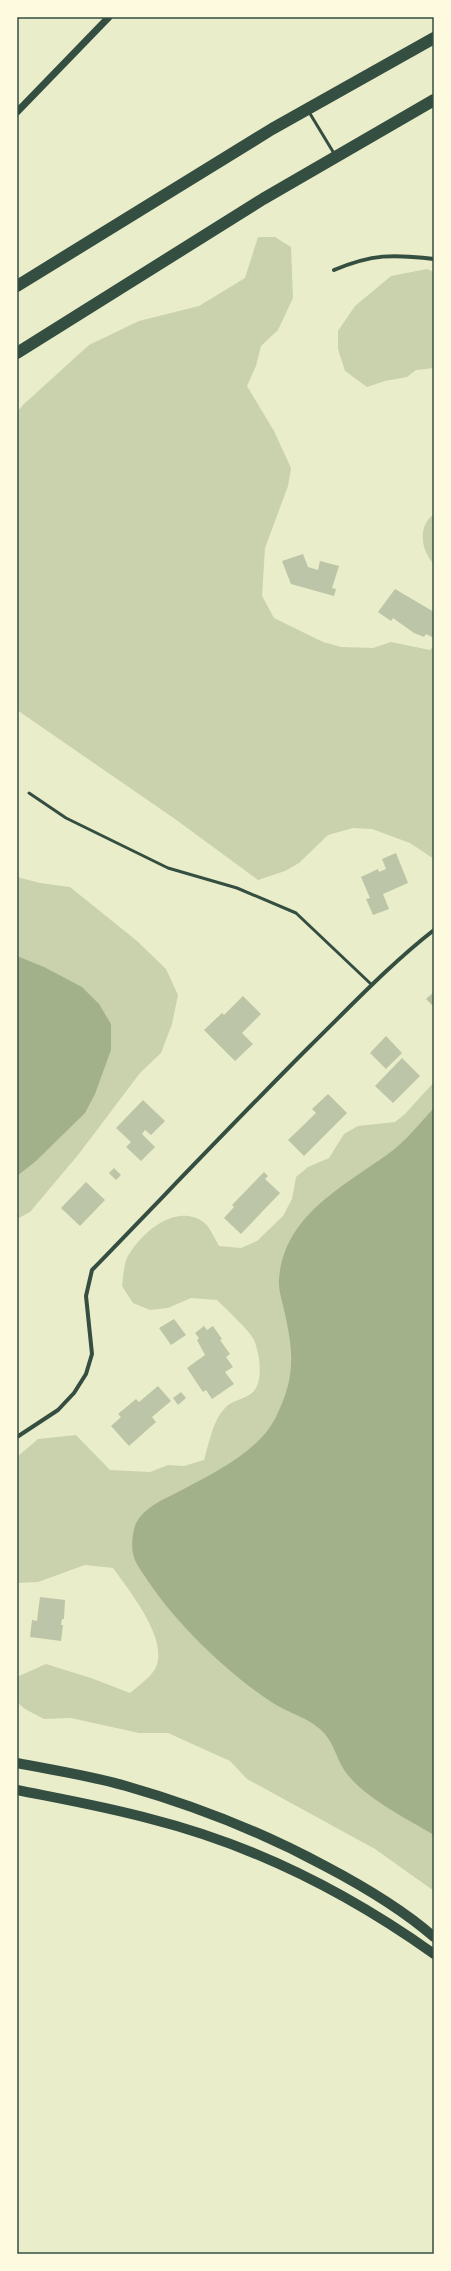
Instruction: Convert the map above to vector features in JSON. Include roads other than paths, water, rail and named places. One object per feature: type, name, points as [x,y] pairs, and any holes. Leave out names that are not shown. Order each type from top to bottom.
[{"type":"highway","points":[[17,286],[199,173],[307,109],[434,38]]},
{"type":"highway","points":[[17,353],[164,259],[434,100]]},
{"type":"main road","points":[[17,1763],[125,1786],[186,1805],[251,1829],[284,1844],[351,1879],[405,1915],[434,1937]]},
{"type":"main road","points":[[17,1790],[152,1819],[259,1854],[350,1899],[434,1954]]},
{"type":"street","points":[[17,112],[109,17]]},
{"type":"street","points":[[334,270],[359,260],[383,255],[434,259]]},
{"type":"street","points":[[17,1437],[58,1410],[74,1393],[86,1374],[92,1354],[86,1296],[92,1270],[235,1122],[372,985],[406,952],[434,930]]},
{"type":"lane","points":[[307,109],[335,157]]},
{"type":"lane","points":[[29,793],[66,818],[168,868],[237,888],[296,913],[372,985]]}]
